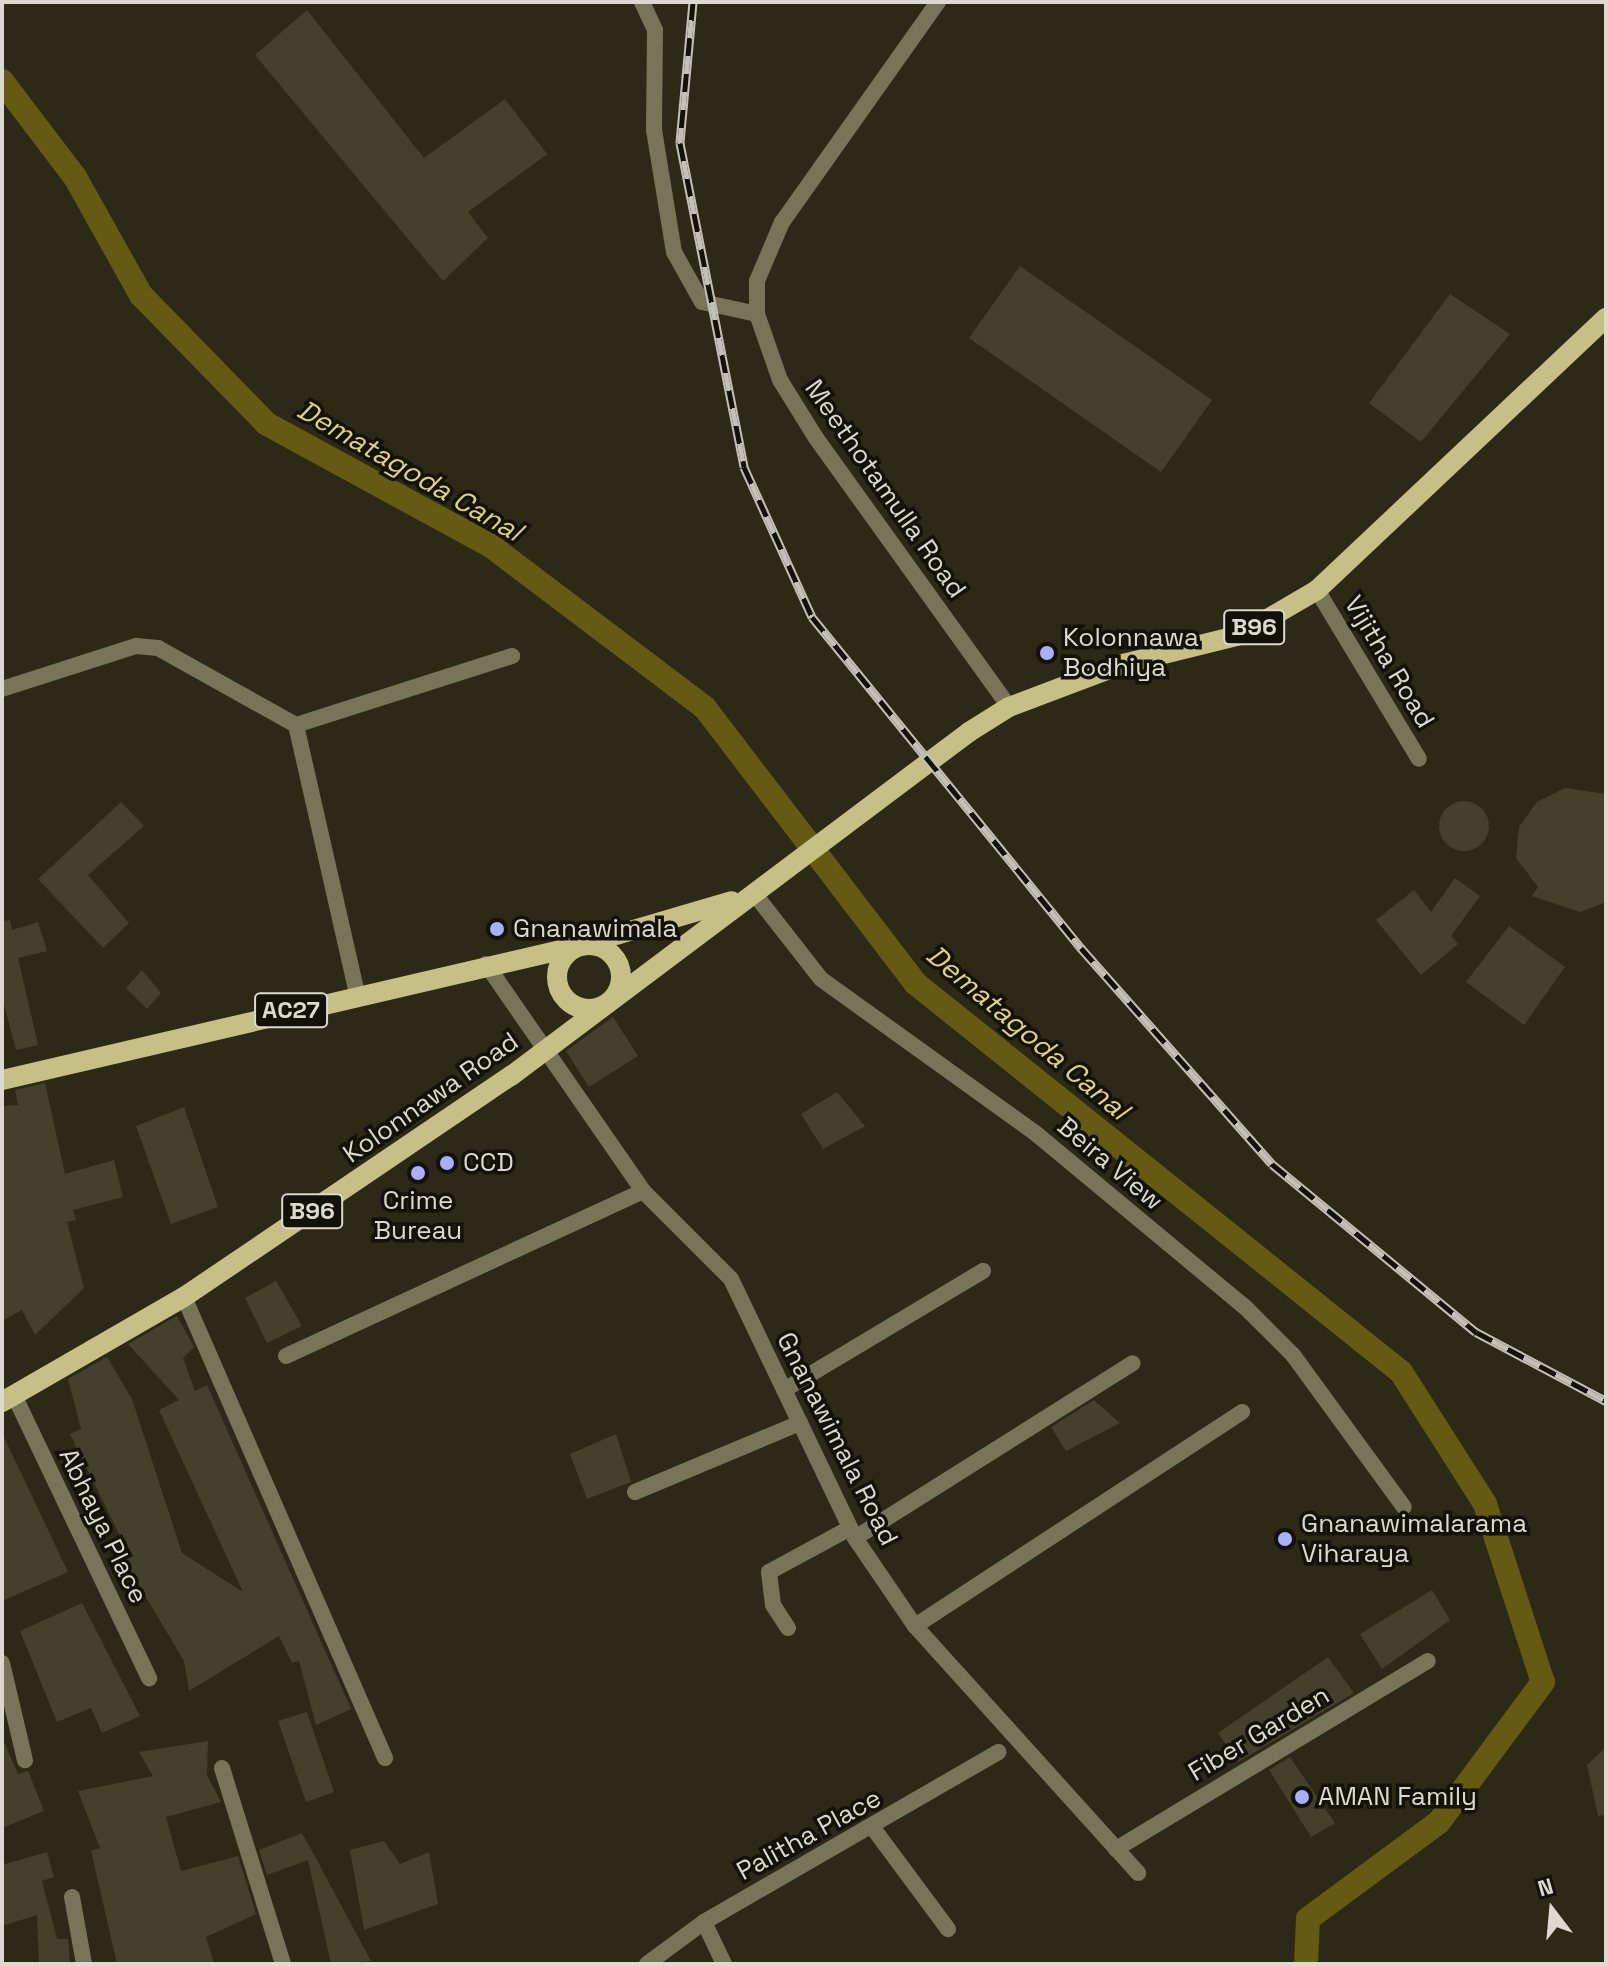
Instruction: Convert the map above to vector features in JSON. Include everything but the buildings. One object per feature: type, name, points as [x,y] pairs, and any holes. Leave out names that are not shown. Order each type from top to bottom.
[{"type":"main road","name":"B96","points":[[749,894],[1009,707],[1123,664],[1240,635],[1317,590],[1606,318]]},
{"type":"main road","name":"AC27","points":[[2,1080],[357,994],[582,945],[749,894]]},
{"type":"main road","name":"Kolonnawa Road","points":[[8,1399],[184,1297],[547,1049],[749,894]]},
{"type":"main road","points":[[582,945],[603,947],[619,962],[621,983],[611,1001],[591,1009],[563,996],[559,965],[582,945]]},
{"type":"street","points":[[642,2],[655,30],[654,130],[674,252],[702,302],[757,314]]},
{"type":"street","name":"Meethotamulla Road","points":[[938,2],[782,222],[757,281],[757,314],[780,380],[816,438],[1009,707]]},
{"type":"street","name":"Vijitha Road","points":[[1317,590],[1419,759]]},
{"type":"street","points":[[2,689],[136,646],[158,648],[296,725],[512,656]]},
{"type":"street","points":[[296,725],[357,994]]},
{"type":"street","name":"Beira View","points":[[749,894],[821,979],[1034,1132],[1245,1307],[1293,1355],[1404,1507]]},
{"type":"street","name":"Gnanawimala Road","points":[[486,964],[643,1191],[731,1279],[852,1533],[915,1626],[1138,1873]]},
{"type":"street","points":[[286,1356],[643,1191]]},
{"type":"street","points":[[784,1390],[983,1271]]},
{"type":"street","points":[[184,1297],[385,1758]]},
{"type":"street","points":[[788,1628],[773,1605],[769,1572],[852,1533],[1133,1363]]},
{"type":"street","name":"Abhaya Place","points":[[8,1399],[149,1678]]},
{"type":"street","points":[[915,1626],[1242,1412]]},
{"type":"street","points":[[635,1492],[800,1423]]},
{"type":"street","name":"Fiber Garden","points":[[1116,1849],[1428,1661]]},
{"type":"street","points":[[2,1663],[25,1760]]},
{"type":"street","name":"Palitha Place","points":[[647,1964],[704,1922],[873,1828],[999,1752]]},
{"type":"street","points":[[222,1768],[283,1964]]},
{"type":"street","points":[[873,1828],[948,1929]]},
{"type":"street","points":[[72,1897],[84,1964]]},
{"type":"street","points":[[704,1922],[724,1964]]},
{"type":"waterway","name":"Dematagoda Canal","points":[[2,81],[75,177],[141,295],[267,424],[491,546],[705,708],[915,983],[1401,1372],[1485,1504],[1543,1682],[1439,1822],[1308,1919],[1306,1964]]},
{"type":"railway","points":[[693,2],[680,143],[744,467],[812,617],[1081,948],[1272,1164],[1476,1332],[1606,1401]]},
{"type":"place","name":"Kolonnawa Bodhiya","points":[[1047,653]]},
{"type":"place","name":"Gnanawimala","points":[[497,929]]},
{"type":"place","name":"CCD","points":[[447,1163]]},
{"type":"place","name":"Crime Bureau","points":[[418,1173]]},
{"type":"place","name":"Gnanawimalarama Viharaya","points":[[1285,1539]]},
{"type":"place","name":"AMAN Family","points":[[1302,1797]]}]
